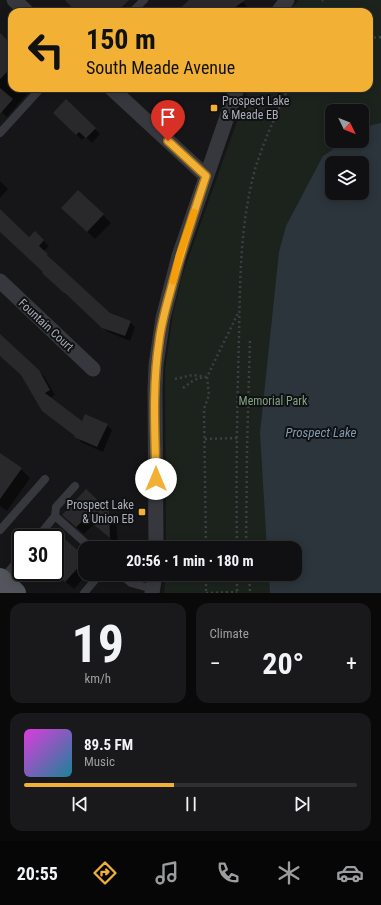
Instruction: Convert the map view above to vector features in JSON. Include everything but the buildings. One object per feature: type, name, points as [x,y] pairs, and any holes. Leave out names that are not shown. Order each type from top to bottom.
[{"type":"street","points":[[14,0],[23,8]]},
{"type":"street","points":[[281,8],[288,0]]},
{"type":"street","points":[[115,92],[206,176]]},
{"type":"street","points":[[156,541],[155,389],[156,364],[163,318],[179,256],[236,92]]},
{"type":"street","name":"Fountain Court","points":[[0,281],[93,369]]},
{"type":"street","points":[[153,591],[154,581]]},
{"type":"lane","points":[[136,8],[144,0]]},
{"type":"lane","points":[[0,133],[37,92]]},
{"type":"lane","points":[[0,530],[45,479]]},
{"type":"lane","points":[[44,529],[55,516],[56,507],[75,486]]},
{"type":"lane","points":[[55,516],[83,541]]},
{"type":"lane","points":[[6,584],[12,573]]},
{"type":"lane","points":[[89,591],[95,581]]},
{"type":"lane","points":[[129,581],[153,591]]},
{"type":"path","points":[[237,541],[237,438],[241,261],[247,207],[255,173],[268,132],[287,92]]},
{"type":"path","points":[[206,541],[204,409],[209,395],[207,377],[239,310]]},
{"type":"path","points":[[246,541],[246,448],[250,339]]},
{"type":"path","points":[[176,379],[193,375],[207,377]]},
{"type":"path","points":[[183,388],[194,380],[207,377]]},
{"type":"path","points":[[204,439],[237,438]]},
{"type":"path","points":[[206,581],[206,593],[237,592],[237,581]]},
{"type":"path","points":[[249,581],[250,593]]},
{"type":"green space","name":"Memorial Park","points":[[299,0],[381,0],[381,593],[164,593],[165,581],[302,581],[302,541],[166,541],[165,369],[173,314],[184,270],[248,92],[373,92],[373,8],[292,8]]},
{"type":"water","name":"Prospect Lake","points":[[381,123],[381,593],[270,593],[269,581],[302,581],[302,541],[267,541],[260,433],[279,252],[286,226],[323,156],[335,148],[369,148],[369,127]]},
{"type":"slow traffic","points":[[173,281],[179,256],[194,212]]},
{"type":"place","name":"Prospect Lake & Meade EB","points":[[214,108]]},
{"type":"place","name":"Prospect Lake & Union EB","points":[[142,512]]},
{"type":"route","points":[[156,479],[155,389],[159,342],[163,318],[179,256],[206,176],[168,141]]}]
